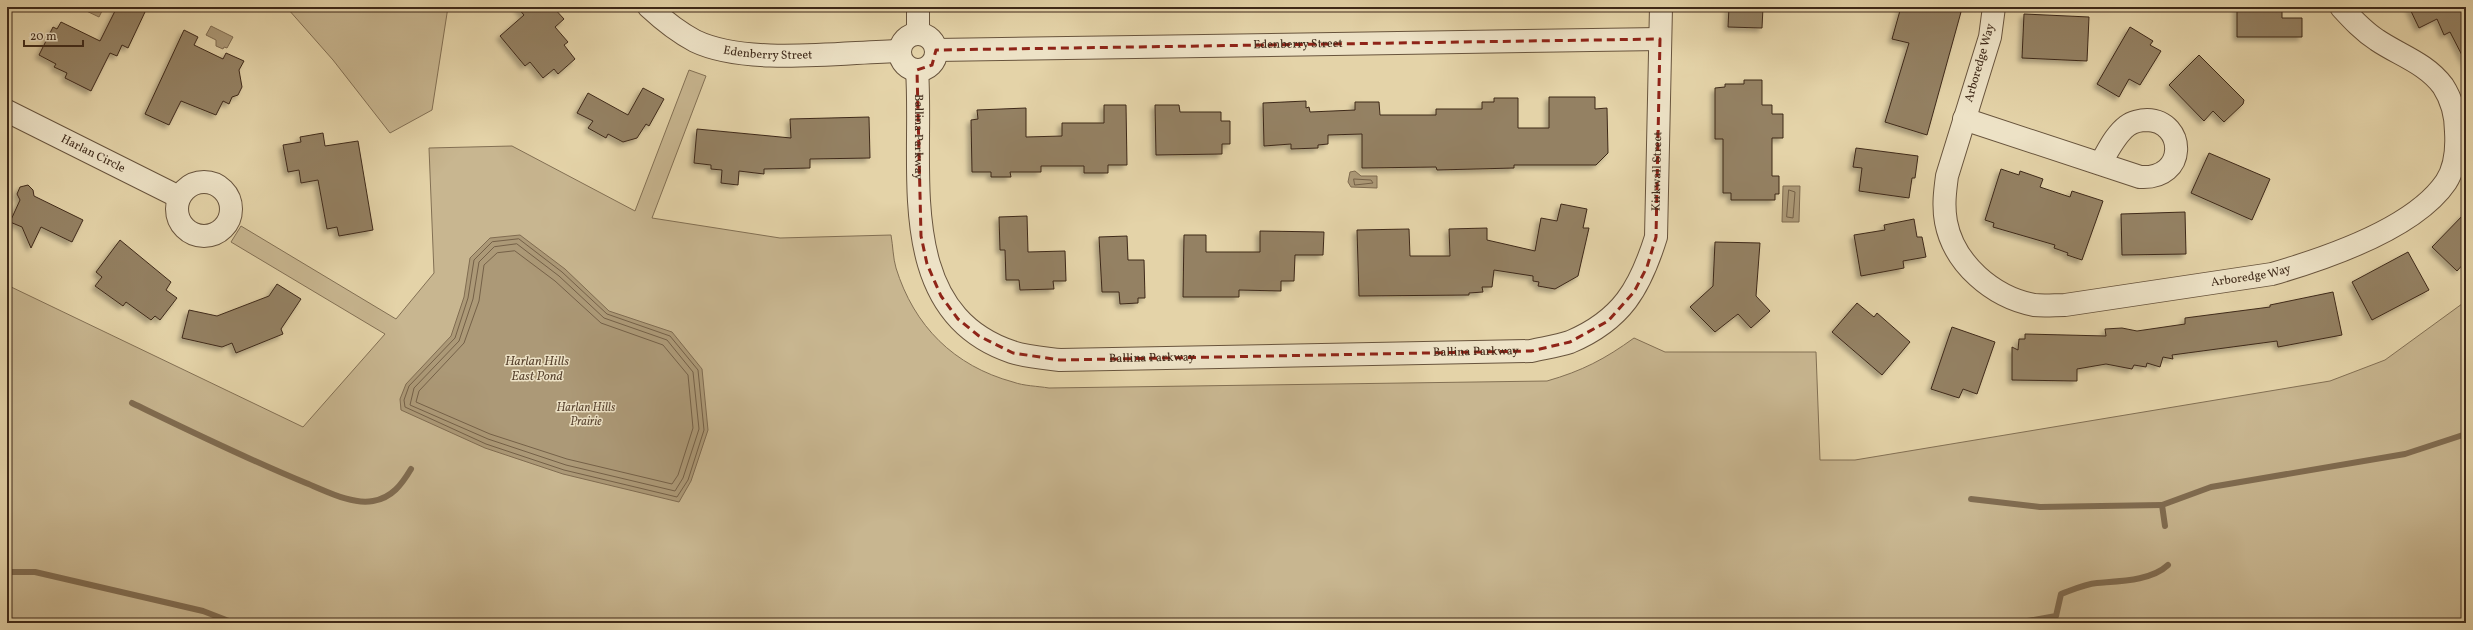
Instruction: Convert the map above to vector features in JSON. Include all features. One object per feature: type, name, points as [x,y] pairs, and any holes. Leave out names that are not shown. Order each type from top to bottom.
[{"type":"street","name":"Edenberry Street","points":[[649,7],[668,25],[696,41],[731,52],[763,55],[900,51]]},
{"type":"street","points":[[918,7],[918,34]]},
{"type":"street","name":"Kirkwall Street","points":[[1608,321],[1634,292],[1647,267],[1656,237],[1661,7]]},
{"type":"street","name":"Arboredge Way","points":[[1994,7],[1990,37],[1947,176],[1944,199],[1946,222],[1955,245],[1966,263],[1980,279],[2005,296],[2035,305],[2065,305],[2272,274],[2301,266],[2374,236],[2408,217],[2435,194],[2446,181],[2453,164],[2457,145],[2456,122],[2451,100],[2443,86],[2430,72],[2376,40],[2341,7]]},
{"type":"street","points":[[918,34],[928,37],[936,50],[936,55],[932,65],[917,70],[906,66],[900,51],[908,37],[918,34]]},
{"type":"street","name":"Edenberry Street","points":[[936,50],[1660,39]]},
{"type":"street","name":"Ballina Parkway","points":[[917,70],[921,236],[927,264],[941,296],[958,319],[978,336],[1013,353],[1060,360],[1531,351],[1570,342],[1608,321]]},
{"type":"street","name":"Harlan Circle","points":[[7,111],[179,197]]},
{"type":"street","points":[[1964,119],[2100,164]]},
{"type":"highlighted area","points":[[1660,39],[1656,237],[1647,267],[1634,292],[1608,321],[1570,342],[1531,351],[1060,360],[1013,353],[979,336],[958,319],[941,296],[927,264],[921,236],[917,70],[932,65],[936,50]]},
{"type":"green space","points":[[290,7],[448,7],[432,110],[390,133],[333,60],[288,9]]},
{"type":"green space","name":"Harlan Hills Prairie","points":[[689,70],[706,76],[652,218],[780,238],[891,235],[895,264],[904,289],[925,325],[939,341],[972,366],[992,375],[1031,386],[1049,388],[1547,381],[1593,364],[1634,338],[1665,352],[1816,352],[1820,460],[1855,460],[2330,381],[2385,360],[2466,301],[2466,623],[7,623],[7,285],[303,427],[385,334],[231,242],[241,226],[396,319],[434,273],[429,148],[512,146],[635,211]]},
{"type":"water","points":[[78,7],[104,7],[99,17]]},
{"type":"water","points":[[211,26],[233,37],[227,48],[224,47],[223,49],[216,46],[216,40],[206,35]]},
{"type":"water","points":[[1355,171],[1361,176],[1377,176],[1377,188],[1351,187],[1348,182],[1350,172]]},
{"type":"water","points":[[1783,186],[1800,186],[1799,222],[1782,222]]},
{"type":"water","name":"Harlan Hills East Pond","points":[[520,235],[565,269],[609,311],[672,332],[702,369],[708,430],[691,481],[679,502],[563,474],[485,448],[401,410],[400,399],[406,384],[451,336],[464,297],[470,258],[490,238]]},
{"type":"building","points":[[117,7],[135,7],[145,12],[128,48],[122,45],[117,56],[110,53],[91,91],[65,78],[67,73],[54,67],[56,64],[39,55],[53,27],[57,29],[61,22],[100,41]]},
{"type":"building","points":[[517,7],[553,7],[564,19],[555,27],[568,42],[564,45],[575,59],[558,74],[554,69],[543,78],[530,62],[525,66],[500,36],[524,15]]},
{"type":"building","points":[[1729,7],[1763,7],[1762,28],[1728,27]]},
{"type":"building","points":[[1901,7],[1944,7],[1961,12],[1927,135],[1885,122],[1909,43],[1892,39]]},
{"type":"building","points":[[2237,7],[2282,7],[2282,18],[2302,18],[2302,37],[2237,37]]},
{"type":"building","points":[[2409,7],[2466,7],[2466,63],[2450,32],[2444,35],[2437,19],[2419,28]]},
{"type":"building","points":[[2024,14],[2089,17],[2087,61],[2022,58]]},
{"type":"building","points":[[2130,27],[2153,41],[2150,45],[2161,51],[2140,85],[2129,79],[2119,97],[2097,84]]},
{"type":"building","points":[[184,30],[198,37],[194,45],[223,59],[226,53],[244,61],[239,70],[242,87],[238,95],[232,97],[229,104],[223,101],[216,115],[181,101],[169,125],[145,114]]},
{"type":"building","points":[[2199,55],[2244,100],[2243,104],[2224,122],[2213,111],[2204,121],[2169,85]]},
{"type":"building","points":[[1744,80],[1762,80],[1762,105],[1772,105],[1772,114],[1783,114],[1783,138],[1772,138],[1772,176],[1779,176],[1779,194],[1775,194],[1775,200],[1731,200],[1731,193],[1723,193],[1723,139],[1715,139],[1715,88],[1725,87],[1725,84],[1744,84]]},
{"type":"building","points":[[643,88],[664,99],[649,126],[646,124],[637,138],[623,142],[608,134],[606,138],[588,128],[593,121],[577,113],[588,93],[628,115]]},
{"type":"building","points":[[1549,97],[1595,97],[1595,109],[1607,108],[1608,153],[1596,165],[1514,165],[1514,168],[1437,170],[1436,167],[1362,168],[1362,134],[1328,135],[1328,144],[1318,145],[1318,148],[1291,149],[1291,144],[1264,146],[1263,103],[1306,101],[1306,108],[1309,107],[1310,112],[1355,110],[1355,102],[1379,102],[1380,115],[1436,115],[1436,109],[1482,109],[1482,102],[1494,102],[1494,98],[1518,98],[1518,128],[1549,128]]},
{"type":"building","points":[[1104,105],[1126,105],[1127,165],[1108,165],[1108,173],[1084,173],[1084,166],[1041,166],[1041,172],[1010,172],[1011,177],[991,177],[991,172],[972,172],[971,120],[978,119],[977,110],[1026,108],[1026,137],[1062,136],[1062,123],[1104,123]]},
{"type":"building","points":[[1155,105],[1179,105],[1180,112],[1221,112],[1221,121],[1230,121],[1230,144],[1222,144],[1222,154],[1156,155]]},
{"type":"building","points":[[869,117],[870,158],[810,159],[810,168],[764,169],[764,174],[739,171],[738,185],[721,183],[722,170],[711,169],[711,165],[694,163],[697,129],[791,138],[790,119]]},
{"type":"building","points":[[323,133],[325,146],[358,141],[373,230],[339,236],[337,227],[327,229],[318,180],[301,183],[299,170],[288,172],[283,145],[301,142],[300,137]]},
{"type":"building","points":[[1856,148],[1918,156],[1915,178],[1912,178],[1909,198],[1859,191],[1862,168],[1853,167]]},
{"type":"building","points":[[2209,153],[2270,179],[2252,220],[2191,193]]},
{"type":"building","points":[[2001,169],[2019,175],[2020,171],[2043,179],[2040,187],[2070,197],[2072,191],[2103,201],[2082,260],[2067,255],[2068,253],[2054,248],[2055,245],[1993,227],[1994,223],[1985,220]]},
{"type":"building","points":[[28,185],[33,190],[34,196],[83,220],[72,242],[41,227],[31,248],[22,227],[10,222],[20,200],[17,194],[20,187]]},
{"type":"building","points":[[1561,204],[1587,209],[1583,228],[1589,228],[1578,276],[1555,289],[1538,286],[1539,282],[1533,281],[1533,276],[1494,270],[1492,287],[1482,287],[1483,292],[1469,293],[1469,295],[1359,296],[1357,230],[1409,229],[1410,256],[1450,256],[1449,229],[1487,228],[1487,240],[1535,251],[1541,218],[1557,221]]},
{"type":"building","points":[[2185,212],[2186,254],[2122,255],[2121,214]]},
{"type":"building","points":[[2466,212],[2466,261],[2457,271],[2432,247]]},
{"type":"building","points":[[1027,216],[1028,252],[1065,251],[1066,281],[1053,281],[1054,289],[1020,290],[1019,280],[1006,280],[1005,250],[1000,250],[999,217]]},
{"type":"building","points":[[1914,219],[1917,237],[1922,237],[1926,257],[1903,261],[1904,268],[1861,276],[1854,235],[1885,230],[1884,225]]},
{"type":"building","points":[[1260,231],[1324,232],[1323,255],[1295,255],[1294,281],[1281,281],[1281,291],[1239,290],[1239,297],[1183,297],[1184,235],[1206,235],[1206,252],[1260,252]]},
{"type":"building","points":[[1127,236],[1128,260],[1144,260],[1145,298],[1138,298],[1138,303],[1120,304],[1119,292],[1102,292],[1099,237]]},
{"type":"building","points":[[120,240],[171,282],[166,290],[177,298],[160,320],[155,316],[151,320],[126,302],[123,306],[95,286],[102,277],[96,272]]},
{"type":"building","points":[[1715,242],[1760,243],[1756,296],[1770,311],[1751,328],[1738,314],[1715,332],[1690,307],[1713,286]]},
{"type":"building","points":[[2408,252],[2429,290],[2372,320],[2352,282]]},
{"type":"building","points":[[277,284],[301,299],[281,329],[283,334],[236,353],[232,343],[222,347],[182,338],[189,310],[217,316],[269,296]]},
{"type":"building","points":[[2333,292],[2342,335],[2278,347],[2277,341],[2172,355],[2173,359],[2163,357],[2160,367],[2147,363],[2146,367],[2134,365],[2132,369],[2106,364],[2077,369],[2077,381],[2012,380],[2012,347],[2018,350],[2019,339],[2025,339],[2025,334],[2106,336],[2105,329],[2122,328],[2137,331],[2185,324],[2185,318],[2270,307],[2270,305]]},
{"type":"building","points":[[1857,303],[1874,317],[1877,313],[1910,342],[1882,375],[1832,332]]},
{"type":"building","points":[[1952,327],[1995,342],[1977,394],[1963,389],[1959,398],[1931,389]]},
{"type":"waterway","points":[[132,403],[262,464],[330,493],[356,501],[373,501],[386,497],[396,490],[411,469]]},
{"type":"waterway","points":[[2165,526],[2162,505],[2211,487],[2405,454],[2466,434]]},
{"type":"waterway","points":[[1971,499],[2040,507],[2162,505]]},
{"type":"waterway","points":[[2016,623],[2056,616],[2061,594],[2079,587],[2144,577],[2153,574],[2168,565]]},
{"type":"waterway","points":[[7,572],[35,572],[203,611],[234,623]]}]
